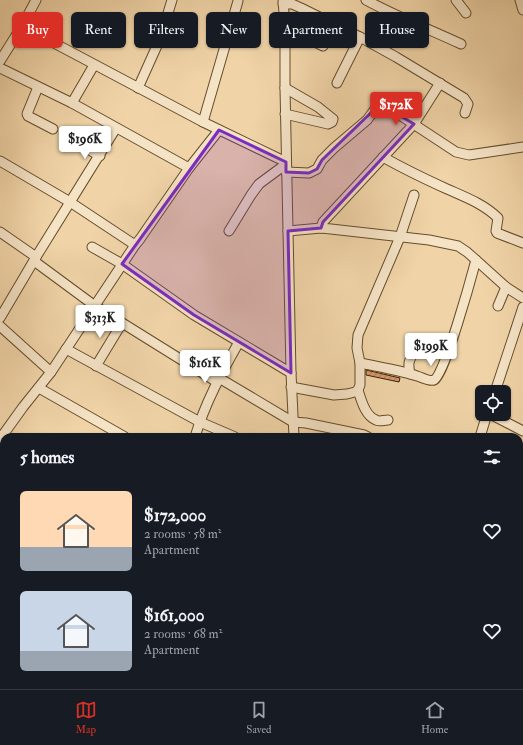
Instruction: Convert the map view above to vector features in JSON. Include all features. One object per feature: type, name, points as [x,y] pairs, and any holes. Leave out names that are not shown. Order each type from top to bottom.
[{"type":"street","points":[[30,12],[36,0]]},
{"type":"street","points":[[138,88],[160,39],[172,0]]},
{"type":"street","points":[[366,0],[461,44]]},
{"type":"street","points":[[456,0],[466,13]]},
{"type":"street","points":[[520,0],[523,10]]},
{"type":"street","points":[[203,122],[238,1]]},
{"type":"street","points":[[283,12],[283,2],[303,4],[396,56],[464,98],[468,104],[465,113]]},
{"type":"street","points":[[337,83],[360,36]]},
{"type":"street","points":[[0,61],[12,42]]},
{"type":"street","points":[[63,48],[286,166],[309,172],[317,169],[322,160],[367,120],[380,104],[383,104],[456,152],[469,155],[523,147]]},
{"type":"street","points":[[284,48],[291,373],[294,433]]},
{"type":"street","points":[[72,103],[94,65]]},
{"type":"street","points":[[0,68],[72,103],[189,168]]},
{"type":"street","points":[[321,228],[323,222],[414,124],[440,83]]},
{"type":"street","points":[[38,87],[27,114],[28,116],[53,129]]},
{"type":"street","points":[[285,88],[318,107],[333,118],[332,122],[328,124],[285,114]]},
{"type":"street","points":[[0,318],[3,307],[35,259],[116,128]]},
{"type":"street","points":[[4,433],[51,372],[122,264],[189,168],[220,130]]},
{"type":"street","points":[[66,136],[100,156]]},
{"type":"street","points":[[383,157],[404,169],[486,209],[498,218],[497,233],[523,243]]},
{"type":"street","points":[[0,160],[70,202],[135,245]]},
{"type":"street","points":[[229,231],[259,184],[286,166]]},
{"type":"street","points":[[388,420],[376,421],[371,418],[366,411],[358,390],[360,385],[360,363],[357,348],[358,335],[400,237],[414,195]]},
{"type":"street","points":[[288,231],[321,228],[429,240],[458,246],[467,252],[506,287],[523,298]]},
{"type":"street","points":[[0,232],[95,306],[218,380],[293,422],[306,423],[354,433]]},
{"type":"street","points":[[92,247],[122,264],[194,315],[291,373]]},
{"type":"street","points":[[360,363],[410,374],[432,381],[436,380],[443,366],[451,343],[476,260]]},
{"type":"street","points":[[498,306],[506,287]]},
{"type":"street","points":[[497,385],[523,307]]},
{"type":"street","points":[[96,366],[122,323]]},
{"type":"street","points":[[0,326],[51,372]]},
{"type":"street","points":[[196,433],[218,380],[239,342]]},
{"type":"street","points":[[66,349],[200,422],[226,433]]},
{"type":"street","points":[[410,374],[409,358],[415,352],[435,354],[448,352]]},
{"type":"street","points":[[292,387],[334,395],[347,394],[358,390]]},
{"type":"street","points":[[39,388],[118,433]]},
{"type":"street","points":[[482,433],[486,421]]},
{"type":"street","points":[[503,421],[523,431]]},
{"type":"highlighted area","points":[[380,104],[414,124],[323,222],[321,228],[288,231],[291,373],[194,315],[122,264],[219,130],[286,162],[286,172],[309,173],[317,169],[322,160]]},
{"type":"building","points":[[366,370],[400,378],[399,382],[366,375]]}]
